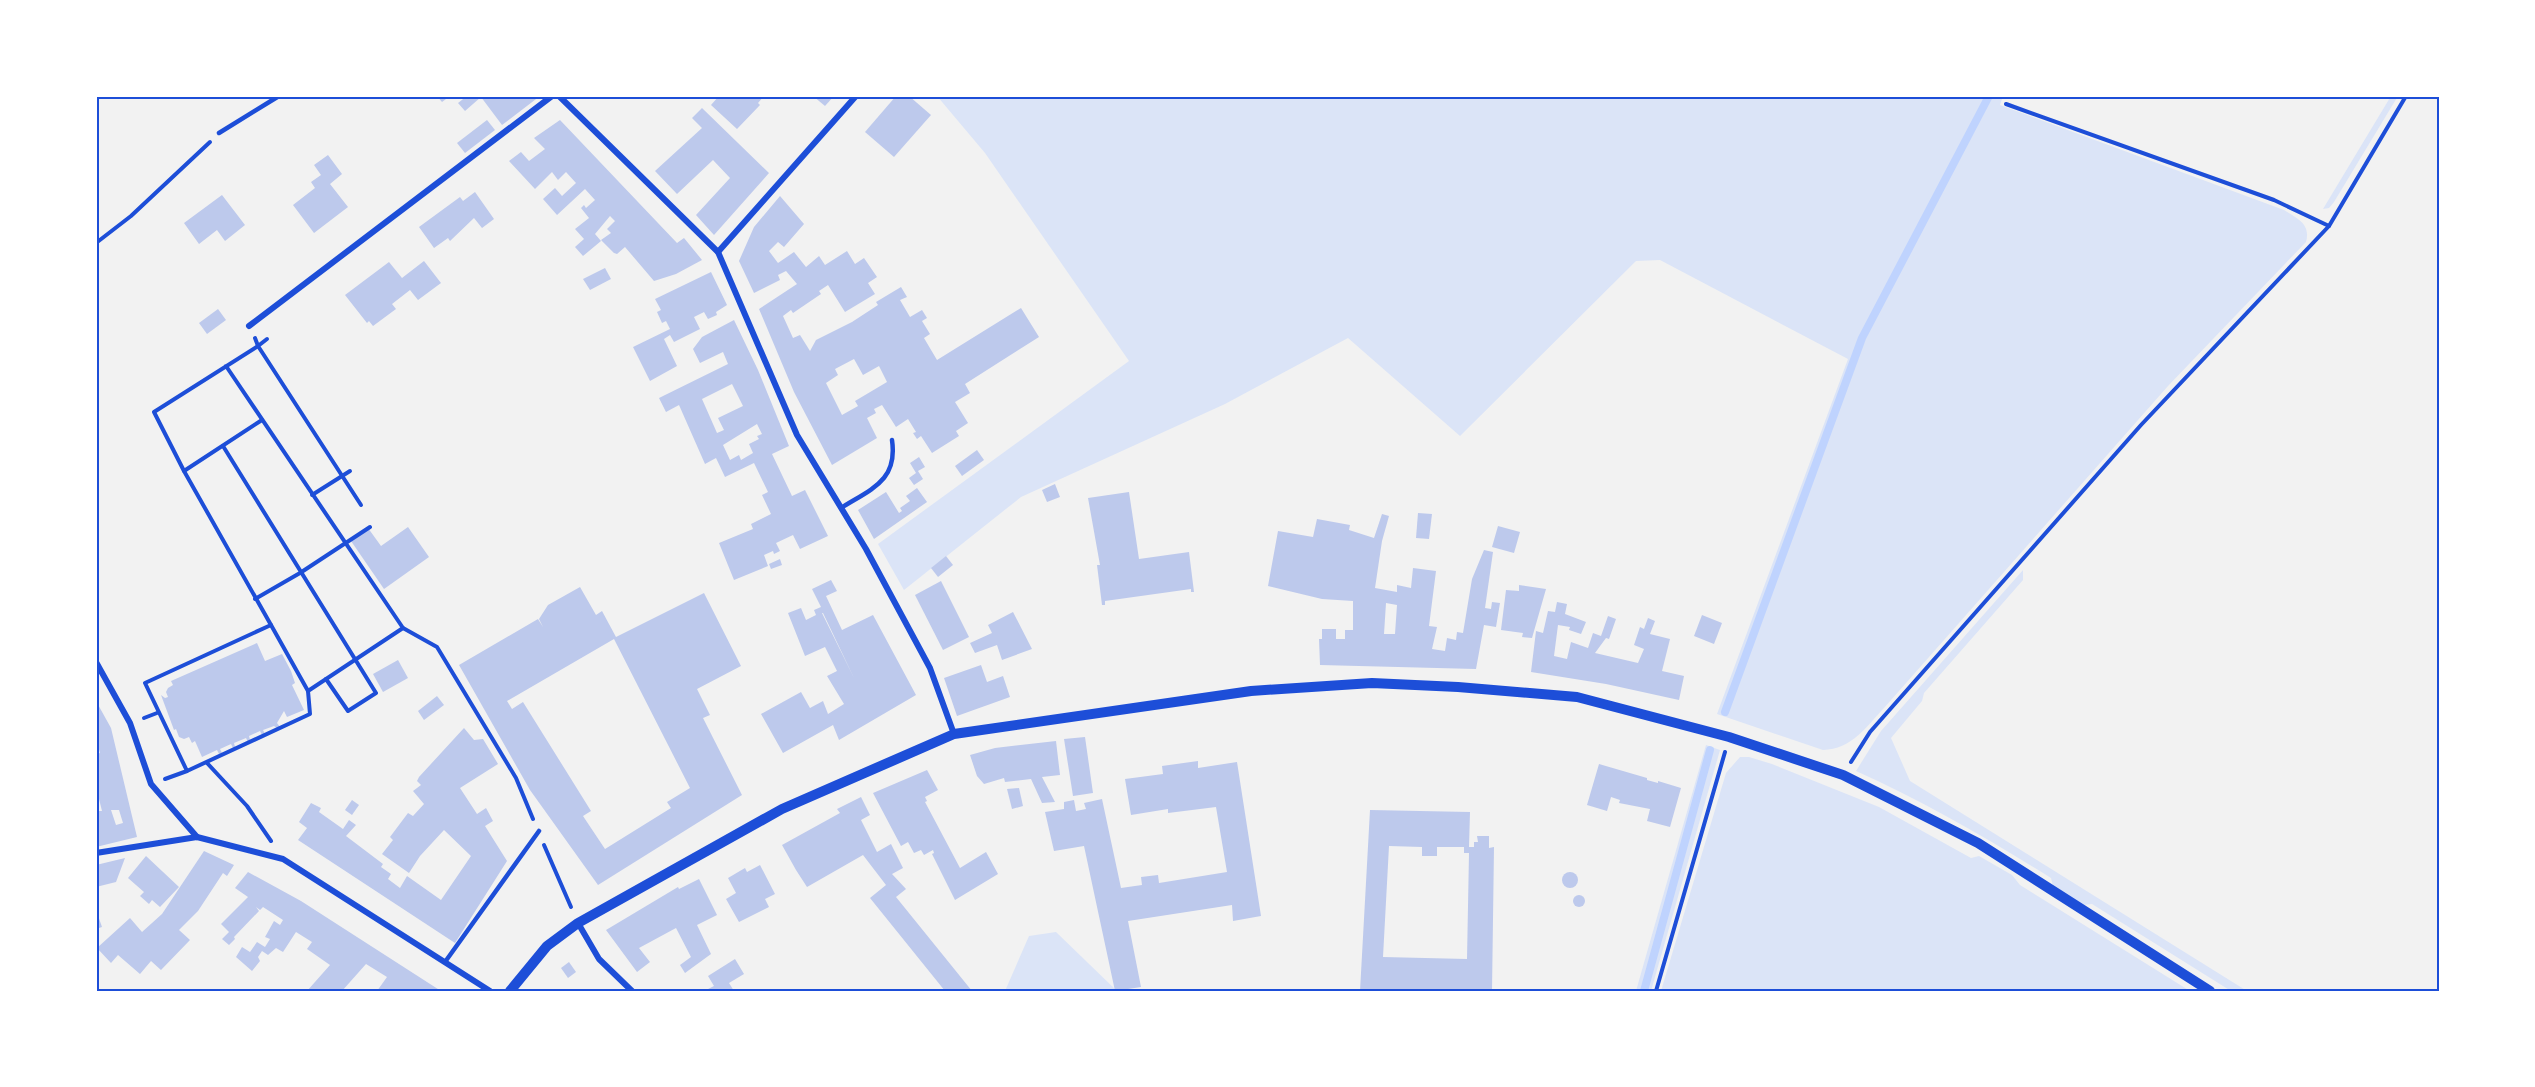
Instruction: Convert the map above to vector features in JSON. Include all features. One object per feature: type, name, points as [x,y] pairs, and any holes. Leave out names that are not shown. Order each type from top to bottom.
[{"type":"street","points":[[249,326],[552,96]]},
{"type":"street","points":[[559,96],[718,252],[797,435],[866,549],[930,668],[954,734]]},
{"type":"street","points":[[718,252],[856,96]]},
{"type":"street","points":[[96,662],[130,723],[150,784],[197,837]]},
{"type":"street","points":[[510,991],[547,946],[578,923],[782,809],[954,734],[1251,691],[1372,683],[1458,687],[1577,697],[1729,737],[1843,775],[1978,843],[2210,991]]},
{"type":"street","points":[[96,854],[131,846],[197,837],[283,859],[490,991]]},
{"type":"street","points":[[578,923],[599,959],[632,991]]},
{"type":"lane","points":[[219,133],[279,96]]},
{"type":"lane","points":[[841,508],[886,477],[893,462],[892,440]]},
{"type":"lane","points":[[445,962],[539,831]]},
{"type":"path","points":[[1843,775],[1870,732],[2141,425],[2329,226],[2406,96]]},
{"type":"path","points":[[2006,104],[2274,200],[2329,226]]},
{"type":"path","points":[[96,243],[131,216],[219,133]]},
{"type":"path","points":[[249,326],[258,346],[361,505]]},
{"type":"path","points":[[267,339],[154,412],[184,471],[255,599],[271,625],[308,691],[310,714],[187,771],[145,683],[271,625]]},
{"type":"path","points":[[226,366],[403,628],[437,647],[516,778],[578,923]]},
{"type":"path","points":[[184,471],[262,420]]},
{"type":"path","points":[[223,446],[376,693],[348,711],[326,679]]},
{"type":"path","points":[[312,495],[350,471]]},
{"type":"path","points":[[255,599],[300,573],[370,527]]},
{"type":"path","points":[[308,691],[403,628]]},
{"type":"path","points":[[1656,991],[1729,737]]},
{"type":"path","points":[[207,763],[247,806],[283,859]]},
{"type":"shaded area","points":[[937,96],[2003,96],[2000,105],[2284,210],[2305,226],[2307,236],[2306,242],[2168,386],[1858,736],[1842,746],[1823,750],[1717,714],[1848,359],[1660,260],[1636,261],[1460,436],[1348,338],[1225,404],[1021,497],[904,590],[878,544],[1129,361],[985,153]]},
{"type":"shaded area","points":[[2391,96],[2398,96],[2334,202],[2329,208],[2323,209]]},
{"type":"shaded area","points":[[2023,570],[2023,580],[1924,693],[1922,701],[1891,738],[1910,781],[2247,991],[2231,991],[2092,904],[2083,905],[2053,886],[2051,878],[1979,835],[1907,795],[1856,771],[1881,731]]},
{"type":"shaded area","points":[[1706,745],[1720,750],[1651,991],[1636,991]]},
{"type":"shaded area","points":[[1740,757],[1749,757],[1772,764],[1879,807],[1971,858],[1979,856],[2012,875],[2020,885],[2190,991],[1661,991],[1726,773]]},
{"type":"shaded area","points":[[1056,932],[1117,991],[1005,991],[1029,936]]},
{"type":"building","points":[[437,96],[450,96],[442,102]]},
{"type":"building","points":[[467,96],[540,96],[502,125],[481,97],[465,111],[458,103]]},
{"type":"building","points":[[719,96],[764,96],[758,103],[760,105],[737,129],[711,105]]},
{"type":"building","points":[[813,96],[834,96],[825,106]]},
{"type":"building","points":[[896,96],[909,96],[931,115],[894,157],[865,132]]},
{"type":"building","points":[[702,108],[769,173],[714,235],[696,215],[730,178],[713,160],[677,194],[655,171],[702,128],[692,118]]},
{"type":"building","points":[[487,120],[495,130],[465,153],[457,143]]},
{"type":"building","points":[[560,120],[677,243],[684,238],[702,260],[676,274],[654,281],[625,247],[617,254],[601,240],[611,233],[607,229],[615,221],[610,216],[595,234],[601,241],[583,256],[575,247],[584,239],[575,229],[589,218],[581,208],[584,205],[586,208],[595,200],[585,189],[557,215],[543,199],[555,188],[562,196],[576,183],[566,172],[558,180],[552,172],[535,189],[509,161],[521,152],[529,161],[545,149],[534,138]]},
{"type":"building","points":[[328,155],[342,174],[330,184],[348,207],[314,233],[293,205],[315,188],[311,182],[321,175],[314,165]]},
{"type":"building","points":[[475,192],[494,219],[482,228],[474,218],[450,241],[448,238],[434,248],[419,227],[460,197],[463,201]]},
{"type":"building","points":[[222,195],[245,225],[225,241],[217,230],[199,244],[184,223]]},
{"type":"building","points":[[780,196],[804,224],[784,247],[778,242],[769,251],[778,263],[794,252],[806,267],[819,256],[825,265],[847,251],[855,264],[864,258],[877,277],[868,283],[875,294],[845,312],[828,285],[819,291],[821,294],[793,313],[791,310],[783,316],[793,338],[800,335],[810,351],[816,340],[852,322],[878,305],[876,302],[901,287],[907,297],[900,300],[910,317],[922,310],[927,318],[922,321],[930,334],[924,338],[937,360],[1021,308],[1039,337],[965,384],[970,393],[955,402],[968,423],[956,431],[959,436],[932,453],[921,436],[917,439],[913,433],[916,432],[908,419],[896,427],[882,405],[874,409],[876,413],[867,418],[877,438],[832,465],[794,392],[759,309],[797,284],[786,271],[778,275],[780,280],[754,293],[739,261],[754,227]],"holes":[[[854,359],[863,375],[879,366],[887,382],[855,401],[858,406],[842,415],[826,383],[838,375],[835,369]]]},
{"type":"building","points":[[424,261],[441,283],[418,300],[410,290],[392,304],[396,309],[373,326],[369,321],[367,323],[345,295],[389,262],[402,278]]},
{"type":"building","points":[[605,268],[611,279],[590,290],[583,279]]},
{"type":"building","points":[[711,272],[727,305],[716,312],[717,315],[708,319],[704,312],[694,317],[700,329],[674,342],[670,335],[664,339],[677,366],[650,381],[633,347],[670,329],[666,321],[662,323],[657,312],[661,310],[655,299]]},
{"type":"building","points":[[218,309],[226,320],[207,334],[199,323]]},
{"type":"building","points":[[734,320],[758,370],[789,446],[772,454],[792,496],[805,490],[828,536],[800,549],[793,535],[776,543],[780,551],[764,555],[768,566],[734,580],[719,543],[753,529],[751,524],[771,514],[762,495],[768,492],[754,463],[725,477],[716,458],[705,464],[679,405],[666,412],[659,398],[728,364],[723,352],[700,363],[693,349],[702,337]],"holes":[[[732,384],[743,406],[718,418],[724,430],[717,433],[702,399]],[[757,424],[762,434],[757,436],[759,439],[749,444],[753,453],[741,460],[739,455],[730,460],[723,445]]]},
{"type":"building","points":[[977,450],[984,460],[962,476],[955,466]]},
{"type":"building","points":[[919,457],[925,467],[918,471],[923,479],[914,485],[909,478],[916,473],[910,463]]},
{"type":"building","points":[[1055,484],[1060,497],[1047,502],[1042,490]]},
{"type":"building","points":[[917,488],[927,502],[874,539],[858,510],[886,492],[899,513],[902,511],[900,508],[910,501],[906,496]]},
{"type":"building","points":[[1129,492],[1139,559],[1189,552],[1194,592],[1191,592],[1191,589],[1105,601],[1105,605],[1102,605],[1097,565],[1100,565],[1088,498]]},
{"type":"building","points":[[1418,513],[1432,514],[1429,539],[1416,538]]},
{"type":"building","points":[[1382,514],[1389,516],[1382,541],[1375,588],[1397,592],[1397,585],[1411,588],[1413,568],[1436,571],[1429,626],[1437,627],[1432,649],[1445,651],[1447,638],[1456,640],[1457,632],[1463,633],[1472,579],[1484,550],[1493,552],[1485,608],[1491,609],[1492,602],[1500,603],[1496,627],[1484,625],[1476,669],[1320,665],[1319,639],[1322,639],[1322,629],[1336,629],[1336,639],[1345,639],[1345,630],[1353,630],[1353,601],[1322,599],[1268,586],[1278,531],[1313,537],[1317,519],[1350,525],[1349,530],[1374,538]],"holes":[[[1386,603],[1397,605],[1395,634],[1384,634]]]},
{"type":"building","points":[[1498,526],[1520,532],[1514,553],[1492,547]]},
{"type":"building","points":[[408,527],[429,557],[384,589],[351,541],[368,528],[381,546]]},
{"type":"building","points":[[946,556],[953,565],[938,577],[931,568]]},
{"type":"building","points":[[780,559],[782,565],[771,569],[769,564]]},
{"type":"building","points":[[831,580],[837,591],[826,596],[842,630],[873,615],[916,695],[839,740],[833,725],[783,753],[761,714],[801,692],[810,708],[823,701],[828,714],[844,704],[827,676],[837,671],[825,647],[805,656],[788,613],[801,608],[806,620],[816,615],[814,610],[821,607],[812,589]],"holes":[[[822,613],[823,613],[854,678]]]},
{"type":"building","points":[[941,581],[969,637],[943,650],[915,595]]},
{"type":"building","points":[[1519,585],[1546,589],[1532,638],[1522,637],[1523,633],[1501,630],[1506,590],[1519,591]]},
{"type":"building","points":[[580,587],[596,615],[602,611],[616,637],[704,593],[741,666],[697,689],[710,715],[703,718],[742,795],[598,885],[530,790],[459,665],[538,619],[543,627],[539,619],[548,605]],"holes":[[[614,639],[690,788],[667,802],[671,808],[605,849],[583,816],[591,811],[523,702],[512,709],[507,701]]]},
{"type":"building","points":[[1557,602],[1567,604],[1565,614],[1586,622],[1581,634],[1569,630],[1570,627],[1558,625],[1554,656],[1567,659],[1571,642],[1588,648],[1593,633],[1601,636],[1608,616],[1616,619],[1609,639],[1606,638],[1595,653],[1638,663],[1644,649],[1634,645],[1640,627],[1644,629],[1648,618],[1655,621],[1650,634],[1670,639],[1662,671],[1684,676],[1679,700],[1606,684],[1531,672],[1536,631],[1543,633],[1548,611],[1555,612]]},
{"type":"building","points":[[1013,612],[1032,649],[1002,660],[997,645],[975,653],[970,643],[992,633],[988,625]]},
{"type":"building","points":[[1702,615],[1722,623],[1714,644],[1694,636]]},
{"type":"building","points":[[257,643],[265,661],[282,654],[291,671],[295,683],[292,685],[304,710],[287,717],[284,711],[277,723],[280,727],[278,729],[274,726],[263,730],[265,734],[262,735],[260,731],[249,736],[248,742],[246,738],[234,743],[233,748],[231,744],[220,749],[222,753],[219,754],[217,750],[202,757],[195,741],[192,743],[189,737],[184,739],[179,737],[176,729],[174,730],[161,695],[168,697],[166,692],[173,685],[171,681]]},
{"type":"building","points":[[398,660],[408,678],[383,692],[373,674]]},
{"type":"building","points":[[981,665],[987,682],[1003,676],[1010,697],[957,716],[944,678]]},
{"type":"building","points":[[437,696],[444,705],[424,720],[418,711]]},
{"type":"building","points":[[96,701],[111,728],[137,837],[96,847],[96,811],[102,811],[96,787],[96,754],[100,753],[96,738]],"holes":[[[111,810],[119,810],[123,823],[116,825]]]},
{"type":"building","points":[[464,728],[474,740],[483,739],[498,764],[460,788],[477,814],[486,808],[493,821],[485,826],[507,861],[455,943],[298,840],[307,828],[299,822],[311,803],[321,808],[319,812],[343,829],[349,820],[356,825],[346,836],[383,864],[381,867],[391,874],[388,879],[400,888],[407,876],[441,900],[471,856],[444,830],[420,856],[409,873],[382,854],[393,840],[390,837],[408,813],[413,816],[424,804],[413,791],[421,785],[417,781],[419,777]]},
{"type":"building","points":[[1085,737],[1093,793],[1073,796],[1064,739]]},
{"type":"building","points":[[1056,741],[1060,775],[1042,777],[1055,802],[1042,803],[1031,779],[1005,782],[1004,778],[984,784],[977,776],[970,755],[995,748]]},
{"type":"building","points":[[1198,761],[1198,768],[1237,762],[1261,916],[1233,921],[1232,905],[1128,921],[1141,987],[1115,991],[1084,846],[1054,851],[1045,812],[1064,809],[1064,802],[1074,800],[1076,811],[1086,809],[1084,803],[1102,799],[1121,888],[1142,885],[1141,877],[1158,875],[1159,883],[1227,872],[1216,807],[1168,813],[1168,809],[1131,815],[1125,779],[1163,774],[1162,766]]},
{"type":"building","points":[[1599,764],[1647,778],[1647,780],[1681,788],[1670,827],[1647,821],[1650,809],[1619,803],[1620,800],[1611,797],[1607,811],[1587,805]]},
{"type":"building","points":[[927,770],[938,790],[925,797],[927,801],[925,802],[960,868],[986,852],[998,874],[955,900],[932,854],[933,850],[924,855],[921,850],[914,853],[908,842],[901,846],[873,793]]},
{"type":"building","points":[[1019,788],[1023,806],[1012,809],[1007,789]]},
{"type":"building","points":[[861,797],[870,815],[861,820],[877,852],[891,844],[903,868],[892,874],[906,889],[896,897],[972,991],[945,991],[870,898],[886,885],[863,855],[807,887],[796,870],[782,845],[840,813],[837,809]]},
{"type":"building","points":[[352,800],[359,805],[352,815],[345,810]]},
{"type":"building","points":[[1370,810],[1470,812],[1469,847],[1474,847],[1474,842],[1478,842],[1477,836],[1489,836],[1489,848],[1494,847],[1492,991],[1360,991]],"holes":[[[1389,846],[1422,847],[1422,856],[1437,856],[1437,847],[1464,847],[1464,853],[1469,853],[1467,959],[1383,957]]]},
{"type":"building","points":[[204,851],[234,865],[227,876],[223,873],[198,911],[179,930],[190,940],[161,970],[151,961],[140,974],[118,955],[111,963],[97,948],[130,918],[142,932],[162,914]]},
{"type":"building","points":[[146,856],[179,887],[160,907],[152,900],[149,904],[140,896],[144,892],[128,878]]},
{"type":"building","points":[[125,858],[116,882],[96,887],[96,865]]},
{"type":"building","points":[[760,865],[775,894],[765,899],[769,907],[739,922],[726,899],[736,893],[728,878],[745,868],[747,872]]},
{"type":"building","points":[[248,872],[301,901],[441,991],[377,991],[387,977],[366,964],[342,991],[307,991],[330,965],[307,949],[312,942],[296,932],[283,952],[276,948],[268,955],[262,951],[258,957],[260,961],[252,971],[236,957],[242,947],[250,952],[257,942],[265,947],[270,939],[265,937],[274,921],[280,925],[283,920],[263,907],[260,910],[256,907],[259,911],[229,945],[222,939],[229,932],[221,924],[248,897],[235,888]]},
{"type":"building","points":[[1570,872],[1576,874],[1578,880],[1576,886],[1570,888],[1564,886],[1562,880],[1564,874]]},
{"type":"building","points":[[699,879],[717,915],[697,925],[711,954],[685,973],[680,965],[691,957],[676,928],[639,948],[650,962],[637,972],[606,930],[678,887],[679,889]]},
{"type":"building","points":[[1581,895],[1584,896],[1584,906],[1577,907],[1574,906],[1573,899],[1574,896]]},
{"type":"building","points":[[96,910],[102,927],[96,929]]},
{"type":"building","points":[[735,959],[744,974],[729,983],[734,991],[704,991],[714,986],[708,976]]},
{"type":"building","points":[[569,962],[576,972],[568,978],[561,968]]},
{"type":"waterway","points":[[1725,712],[1862,338],[1989,96]]},
{"type":"waterway","points":[[1644,991],[1710,750]]}]
